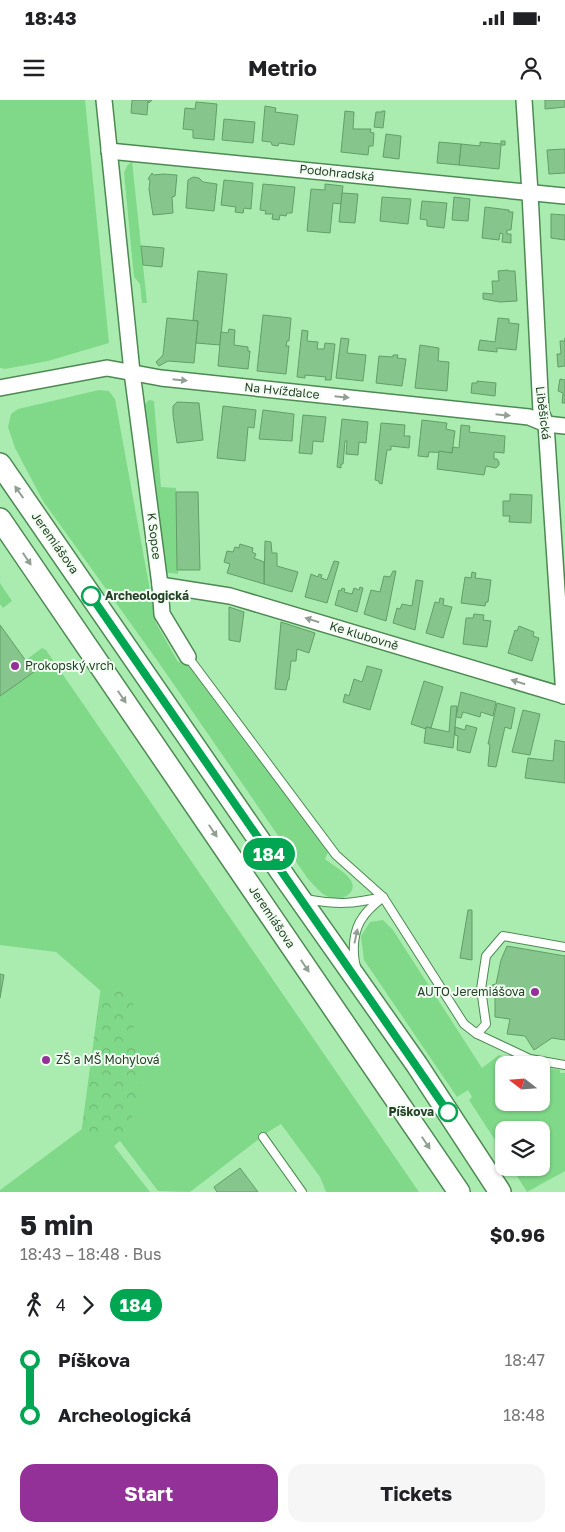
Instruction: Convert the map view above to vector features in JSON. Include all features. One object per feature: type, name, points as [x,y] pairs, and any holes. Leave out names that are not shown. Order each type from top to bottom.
[{"type":"main road","name":"Jeremiášova","points":[[0,464],[417,1065],[500,1192]]},
{"type":"main road","name":"Jeremiášova","points":[[0,519],[459,1192]]},
{"type":"street","name":"K Sopce","points":[[104,100],[132,372],[162,614],[188,657]]},
{"type":"street","name":"Liběšická","points":[[524,100],[541,412],[546,424],[565,696]]},
{"type":"street","name":"Podohradská","points":[[108,151],[565,196]]},
{"type":"street","name":"Na Hvížďalce","points":[[0,388],[107,368],[161,378],[529,417],[546,424],[565,426]]},
{"type":"street","name":"Ke klubovně","points":[[160,586],[230,596],[565,696]]},
{"type":"lane","name":"K Sopce","points":[[188,657],[336,855],[383,897],[464,1024],[477,1034],[530,1059],[565,1065]]},
{"type":"lane","points":[[300,898],[332,904],[353,904],[383,897]]},
{"type":"lane","points":[[360,984],[354,960],[354,935],[362,917],[383,897]]},
{"type":"lane","points":[[477,1034],[486,1024],[481,989],[486,956],[503,936],[565,947]]},
{"type":"lane","points":[[263,1136],[302,1192]]},
{"type":"green space","points":[[0,100],[85,100],[109,343],[48,361],[5,369],[0,368]]},
{"type":"green space","points":[[132,161],[147,303],[142,303],[140,284],[134,277],[124,173]]},
{"type":"green space","points":[[99,390],[109,391],[115,399],[156,623],[178,662],[187,660],[245,736],[328,852],[325,859],[350,879],[352,884],[351,892],[343,898],[333,899],[325,896],[308,879],[159,663],[43,501],[15,448],[8,427],[11,414],[18,409]]},
{"type":"green space","points":[[149,400],[154,401],[161,487],[176,488],[178,574],[163,572],[144,405]]},
{"type":"green space","points":[[0,583],[12,601],[3,608],[0,604]]},
{"type":"green space","points":[[42,648],[46,650],[419,1192],[326,1192],[320,1177],[281,1124],[190,1192],[158,1191],[120,1141],[114,1146],[150,1192],[0,1192],[0,1190],[82,1129],[101,991],[56,952],[0,945],[0,696],[34,672],[26,660]]},
{"type":"green space","points":[[383,920],[393,930],[482,1068],[495,1058],[495,1111],[550,1111],[550,1068],[565,1073],[565,1171],[527,1192],[517,1176],[550,1176],[550,1121],[495,1121],[495,1140],[469,1100],[472,1097],[468,1090],[457,1097],[364,960],[361,936],[370,922]]},
{"type":"green space","points":[[101,986],[133,994],[134,1034],[140,1088],[133,1109],[130,1129],[112,1138],[81,1135]]},
{"type":"building","points":[[132,100],[152,100],[149,103],[148,101],[147,115],[131,113]]},
{"type":"building","points":[[545,100],[565,100],[565,107],[545,109]]},
{"type":"building","points":[[196,102],[217,104],[214,140],[193,138],[193,130],[183,129],[185,108],[195,109]]},
{"type":"building","points":[[265,106],[276,108],[275,112],[298,115],[294,145],[279,143],[278,146],[272,145],[271,142],[262,141]]},
{"type":"building","points":[[345,111],[354,112],[353,129],[371,129],[370,132],[374,133],[373,146],[369,146],[368,155],[341,152]]},
{"type":"building","points":[[385,111],[383,128],[374,127],[376,112]]},
{"type":"building","points":[[224,119],[255,122],[253,143],[222,140]]},
{"type":"building","points":[[386,134],[401,136],[399,159],[383,157]]},
{"type":"building","points":[[501,141],[505,141],[505,145],[501,145],[499,169],[459,165],[461,144],[480,146],[480,142],[501,144]]},
{"type":"building","points":[[439,142],[461,144],[459,165],[437,163]]},
{"type":"building","points":[[565,149],[565,173],[549,174],[547,150]]},
{"type":"building","points":[[152,173],[154,175],[177,175],[175,196],[172,197],[173,213],[153,215],[149,189],[150,180],[148,179]]},
{"type":"building","points":[[193,177],[199,178],[203,182],[217,184],[214,211],[186,208],[188,180]]},
{"type":"building","points":[[224,180],[253,183],[251,209],[244,208],[243,213],[235,212],[236,207],[221,205]]},
{"type":"building","points":[[263,184],[295,187],[292,213],[287,213],[286,216],[280,215],[279,220],[272,219],[273,214],[265,214],[266,211],[260,210]]},
{"type":"building","points":[[325,184],[343,186],[341,204],[333,203],[330,233],[307,231],[311,189],[325,190]]},
{"type":"building","points":[[342,193],[358,194],[355,223],[339,222]]},
{"type":"building","points":[[382,197],[411,199],[408,224],[380,221]]},
{"type":"building","points":[[454,197],[470,199],[468,221],[452,220]]},
{"type":"building","points":[[422,201],[447,203],[444,228],[427,226],[427,220],[420,219]]},
{"type":"building","points":[[485,207],[513,212],[511,230],[507,230],[507,234],[511,234],[511,243],[502,242],[503,234],[500,233],[499,240],[482,238]]},
{"type":"building","points":[[551,214],[565,215],[565,240],[551,238]]},
{"type":"building","points":[[141,246],[164,248],[162,267],[143,265]]},
{"type":"building","points":[[198,271],[227,274],[220,345],[196,343],[198,321],[193,320]]},
{"type":"building","points":[[498,271],[515,271],[517,301],[500,302],[483,299],[483,293],[493,294],[492,281],[499,281]]},
{"type":"building","points":[[263,315],[291,318],[289,341],[287,341],[286,346],[289,346],[286,374],[257,371]]},
{"type":"building","points":[[167,318],[198,321],[194,363],[168,361],[159,366],[156,362],[163,355]]},
{"type":"building","points":[[498,318],[509,319],[509,323],[519,324],[516,350],[497,348],[497,352],[478,350],[480,340],[495,342]]},
{"type":"building","points":[[229,329],[235,330],[234,345],[248,347],[248,351],[250,351],[248,369],[218,366],[221,332],[228,333]]},
{"type":"building","points":[[302,330],[308,331],[307,341],[318,342],[317,349],[324,349],[325,343],[335,344],[331,380],[325,380],[326,377],[305,375],[305,378],[297,377]]},
{"type":"building","points":[[341,338],[349,339],[347,353],[366,355],[363,381],[336,378]]},
{"type":"building","points":[[560,341],[565,341],[565,366],[558,367],[557,354],[561,354]]},
{"type":"building","points":[[420,345],[439,348],[438,361],[449,362],[447,391],[415,388]]},
{"type":"building","points":[[393,355],[398,355],[397,358],[406,359],[402,386],[376,383],[379,356],[393,357]]},
{"type":"building","points":[[560,379],[565,380],[565,403],[562,403],[563,393],[558,391]]},
{"type":"building","points":[[477,381],[496,383],[495,396],[471,393],[472,383],[477,383]]},
{"type":"building","points":[[177,402],[199,403],[203,440],[177,443],[173,406]]},
{"type":"building","points":[[223,406],[256,410],[254,428],[248,427],[245,461],[217,458]]},
{"type":"building","points":[[263,410],[294,414],[292,441],[259,439]]},
{"type":"building","points":[[303,415],[326,417],[323,442],[313,441],[312,454],[299,453]]},
{"type":"building","points":[[342,419],[368,422],[366,443],[359,442],[358,455],[346,454],[347,441],[345,441],[341,468],[337,467]]},
{"type":"building","points":[[422,420],[447,423],[446,429],[455,431],[452,453],[429,452],[428,457],[418,456]]},
{"type":"building","points":[[381,423],[405,425],[404,436],[410,436],[409,448],[391,446],[391,450],[387,450],[382,484],[375,480]]},
{"type":"building","points":[[461,425],[470,426],[469,432],[505,436],[504,453],[494,452],[494,459],[497,459],[499,462],[496,468],[486,466],[484,475],[437,469],[439,451],[452,453],[453,447],[459,448]]},
{"type":"building","points":[[176,492],[198,492],[200,570],[177,570]]},
{"type":"building","points":[[510,494],[532,495],[531,523],[509,522],[510,516],[503,516],[503,501],[510,501]]},
{"type":"building","points":[[265,541],[271,542],[272,553],[277,553],[277,566],[298,572],[292,592],[264,584]]},
{"type":"building","points":[[240,544],[253,548],[252,552],[256,554],[254,558],[264,562],[264,584],[227,573],[230,564],[224,562],[227,551],[233,552],[235,547],[239,548]]},
{"type":"building","points":[[334,561],[339,562],[327,603],[305,597],[311,574],[318,577],[319,574],[322,575],[321,578],[327,580]]},
{"type":"building","points":[[393,571],[396,571],[386,621],[364,614],[371,590],[380,592],[384,576],[390,577]]},
{"type":"building","points":[[472,572],[476,573],[475,578],[491,580],[488,602],[486,602],[485,606],[461,603],[465,577],[471,578]]},
{"type":"building","points":[[416,580],[423,581],[415,630],[393,623],[397,608],[400,609],[402,604],[412,606]]},
{"type":"building","points":[[360,587],[363,588],[357,612],[335,605],[339,590],[341,591],[342,588],[345,589],[344,592],[352,594],[354,588],[359,590]]},
{"type":"building","points":[[440,598],[444,599],[443,605],[452,607],[443,638],[426,633],[435,602],[439,603]]},
{"type":"building","points":[[229,607],[244,612],[240,642],[229,640]]},
{"type":"building","points":[[474,614],[484,615],[483,620],[491,621],[487,647],[463,644],[466,618],[473,618]]},
{"type":"building","points":[[281,622],[315,633],[309,653],[297,649],[296,661],[291,661],[286,690],[275,689]]},
{"type":"building","name":"Prokopský vrch","points":[[0,625],[34,672],[0,696]]},
{"type":"building","points":[[519,626],[534,632],[533,636],[539,638],[532,661],[508,653],[515,630],[517,631]]},
{"type":"building","points":[[367,666],[382,670],[370,710],[343,702],[345,694],[349,696],[354,679],[362,682]]},
{"type":"building","points":[[424,681],[443,687],[431,728],[426,727],[426,729],[411,724]]},
{"type":"building","points":[[461,692],[496,702],[493,716],[481,712],[480,717],[463,712],[461,718],[456,717]]},
{"type":"building","points":[[497,703],[515,708],[511,729],[505,727],[496,767],[488,766],[490,744],[488,744]]},
{"type":"building","points":[[451,706],[457,706],[453,748],[424,743],[426,727],[449,732]]},
{"type":"building","points":[[523,710],[540,714],[530,755],[512,752]]},
{"type":"building","points":[[466,725],[477,728],[470,753],[457,750],[458,736],[455,735],[455,727],[465,730]]},
{"type":"building","points":[[555,740],[565,742],[565,783],[525,778],[528,758],[553,761]]},
{"type":"building","points":[[468,910],[472,910],[472,960],[460,958]]},
{"type":"building","points":[[507,946],[565,956],[565,1040],[552,1038],[534,1050],[525,1036],[507,1034],[510,1019],[495,1017],[495,997],[491,995],[489,990],[492,985],[496,984],[501,960]]},
{"type":"building","points":[[0,974],[4,975],[0,998]]},
{"type":"building","points":[[240,1168],[258,1192],[217,1192],[214,1187]]},
{"type":"bus line","name":"184","points":[[91,596],[448,1112]]},
{"type":"place","name":"Archeologická","points":[[91,596]]},
{"type":"place","name":"Prokopský vrch","points":[[15,666]]},
{"type":"place","name":"AUTO Jeremiášova","points":[[535,992]]},
{"type":"place","name":"ZŠ a MŠ Mohylová","points":[[46,1060]]},
{"type":"place","name":"Píškova","points":[[448,1112]]}]
